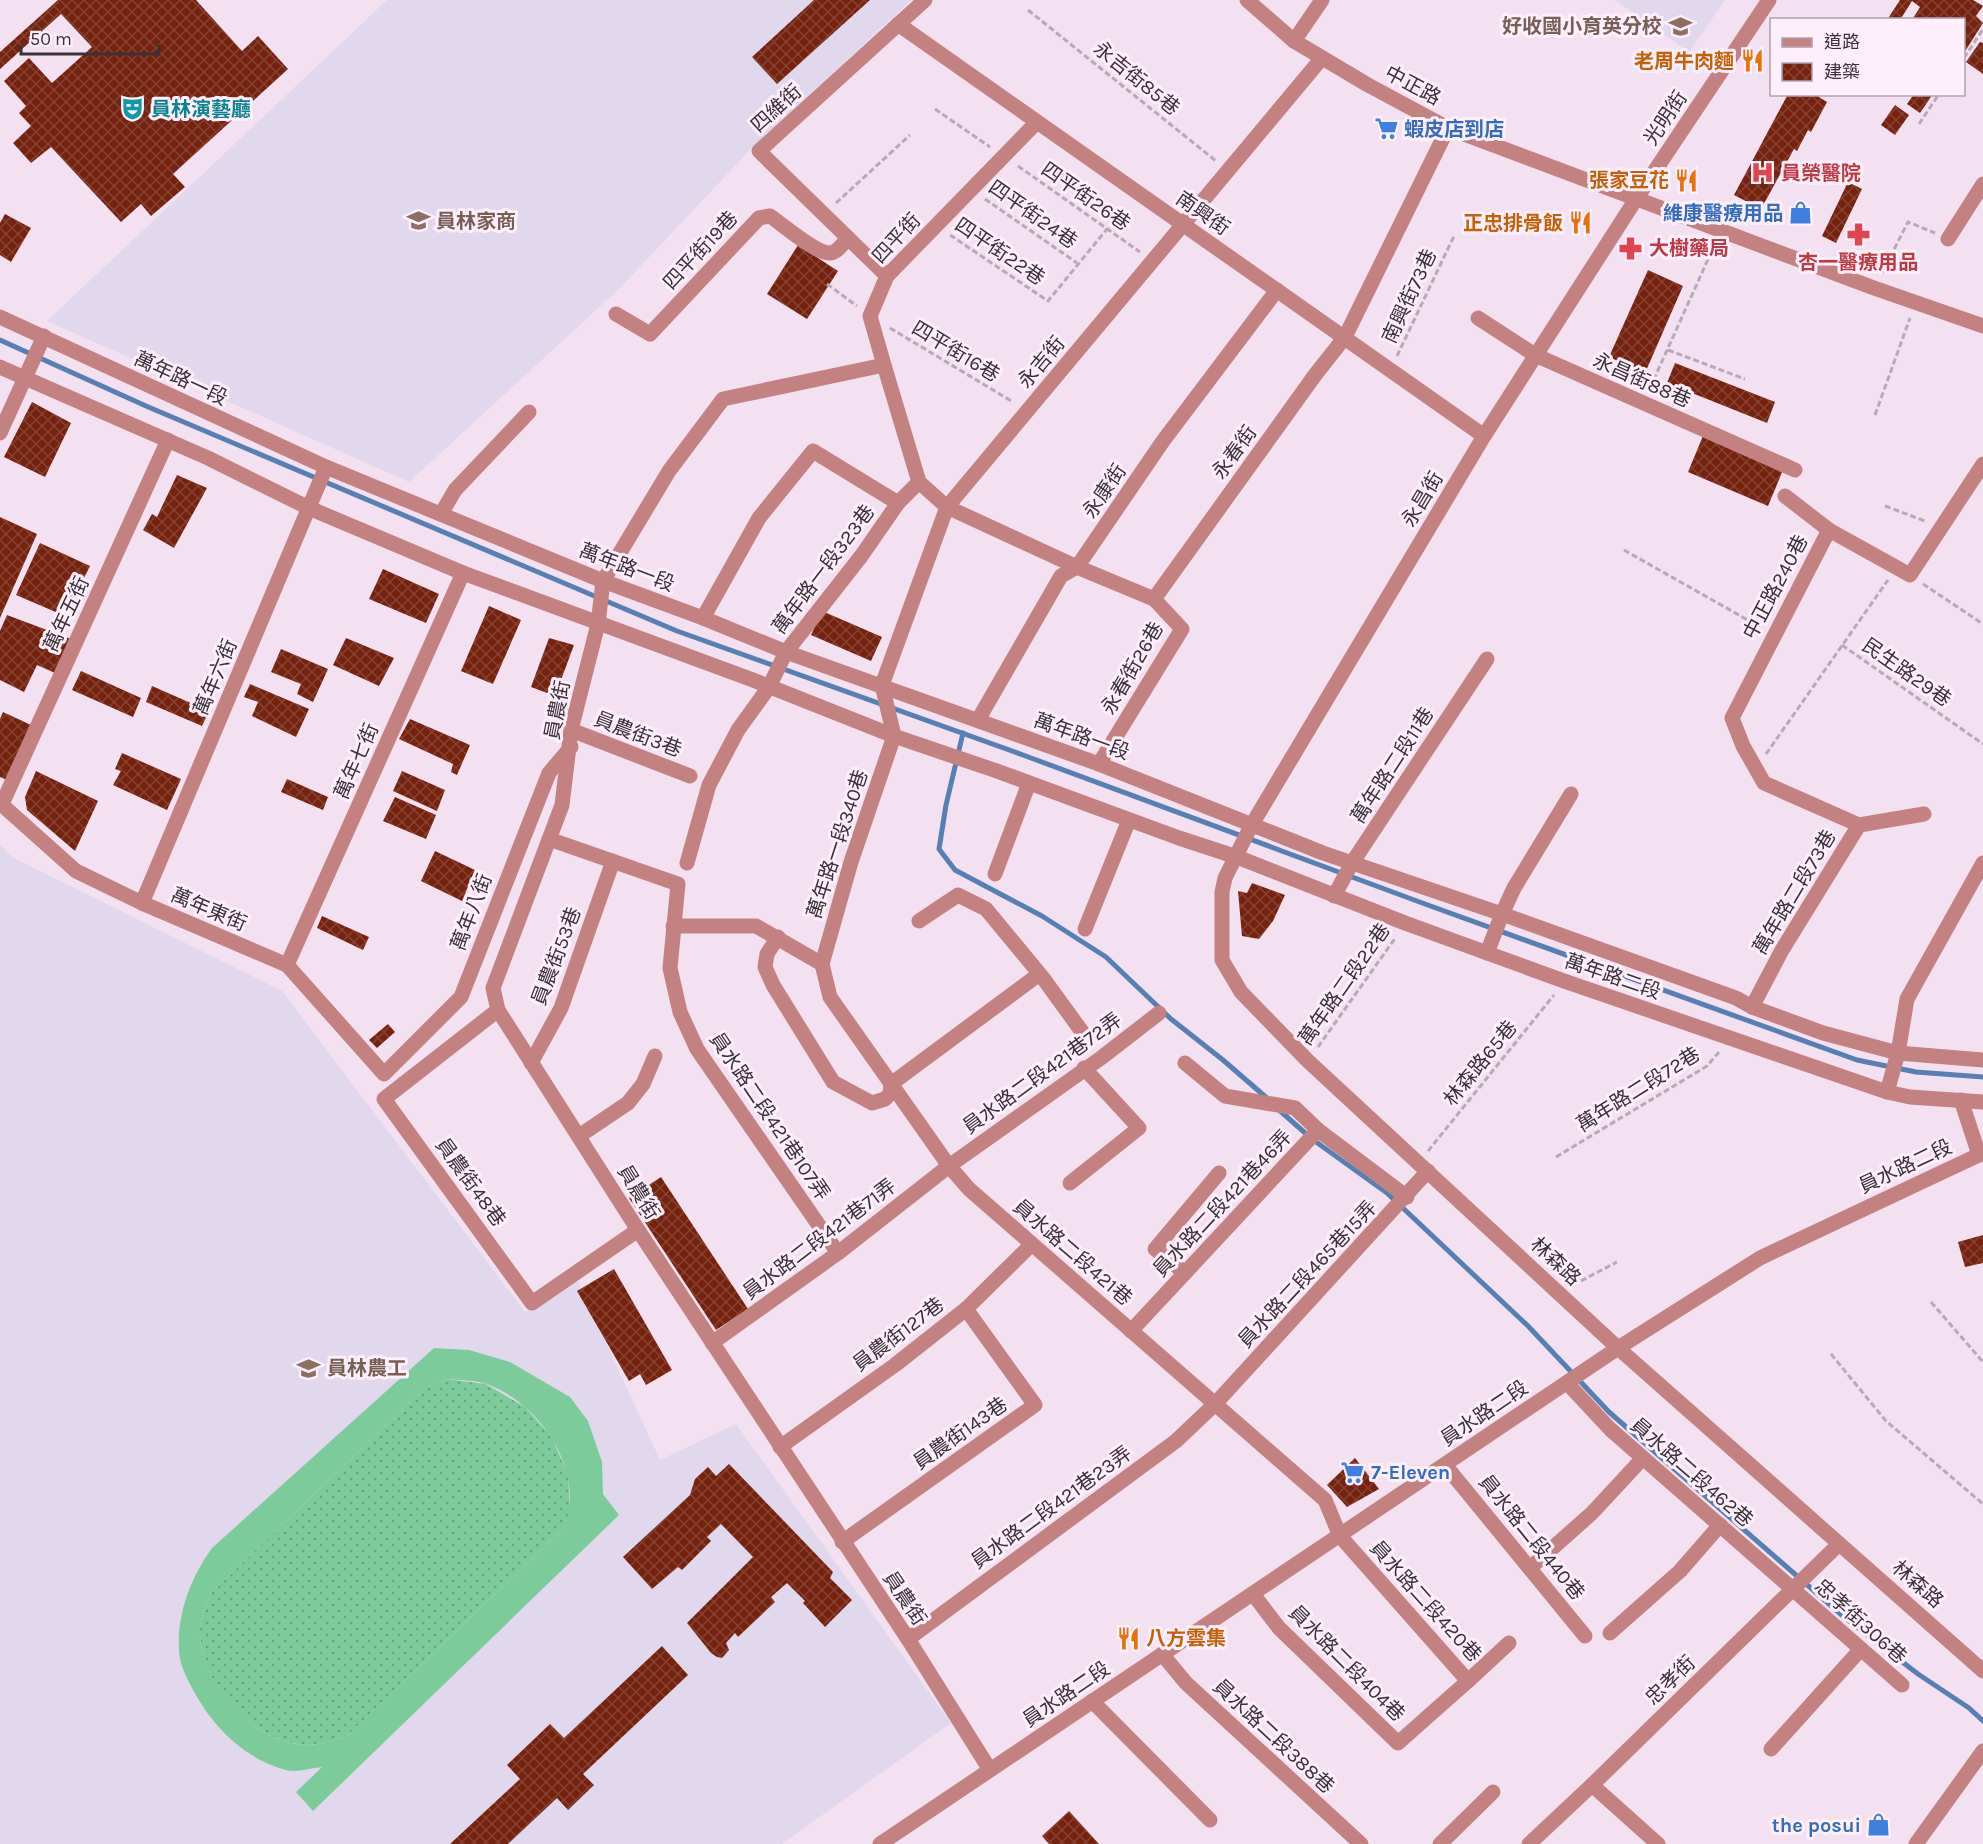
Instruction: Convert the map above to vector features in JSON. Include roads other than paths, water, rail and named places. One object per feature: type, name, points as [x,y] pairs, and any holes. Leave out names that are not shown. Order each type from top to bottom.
[{"type":"street","name":"四維街","points":[[887,276],[759,151],[925,0]]},
{"type":"street","name":"中正路","points":[[1246,0],[1294,40],[1322,58],[1448,128],[1874,288],[1983,326]]},
{"type":"street","points":[[1294,40],[1322,0]]},
{"type":"street","name":"光明街","points":[[1636,199],[1769,0]]},
{"type":"street","name":"南興街","points":[[898,24],[1484,436]]},
{"type":"street","name":"永吉街","points":[[882,685],[947,507],[1322,58]]},
{"type":"street","name":"四平街","points":[[884,364],[870,316],[887,276],[1037,122]]},
{"type":"street","name":"永春街","points":[[1154,599],[1308,385],[1346,337],[1448,128]]},
{"type":"street","points":[[1948,239],[1983,184]]},
{"type":"street","name":"永昌街","points":[[1251,826],[1484,436],[1636,199]]},
{"type":"street","name":"四平街19巷","points":[[615,314],[650,334],[759,218],[770,216],[820,251],[831,253],[838,249],[848,237]]},
{"type":"street","name":"永康街","points":[[978,720],[1061,576],[1077,567],[1163,441],[1277,291]]},
{"type":"street","name":"萬年路一段","points":[[0,316],[326,467],[603,581],[786,652],[1099,764],[1251,826]]},
{"type":"street","name":"永昌街88巷","points":[[1478,318],[1534,355],[1795,470]]},
{"type":"street","points":[[0,433],[44,336]]},
{"type":"street","points":[[603,581],[669,471],[723,399],[884,364],[919,482],[947,507],[1077,567],[1154,599]]},
{"type":"street","points":[[0,367],[168,440],[309,508],[463,573],[894,736],[1237,857]]},
{"type":"street","points":[[441,514],[456,490],[529,412]]},
{"type":"street","name":"萬年五街","points":[[1,804],[168,440]]},
{"type":"street","points":[[703,618],[759,518],[813,451],[898,503]]},
{"type":"street","name":"中正路240巷","points":[[1859,825],[1764,783],[1743,746],[1732,717],[1829,530],[1903,572],[1941,527],[1983,464]]},
{"type":"street","name":"萬年六街","points":[[142,903],[326,467]]},
{"type":"street","name":"萬年路一段323巷","points":[[687,863],[709,785],[738,729],[769,687],[786,652],[862,555],[898,503],[919,482]]},
{"type":"street","points":[[1785,496],[1829,530]]},
{"type":"street","name":"萬年七街","points":[[287,965],[463,573]]},
{"type":"street","name":"員農街","points":[[603,581],[598,624],[571,730],[562,805],[493,988],[498,1010],[638,1230],[908,1639],[990,1770]]},
{"type":"street","name":"永春街26巷","points":[[1099,764],[1182,629],[1154,599]]},
{"type":"street","name":"萬年路二段11巷","points":[[1334,896],[1352,863],[1487,659]]},
{"type":"street","points":[[882,685],[894,736]]},
{"type":"street","name":"員農街3巷","points":[[571,730],[690,776]]},
{"type":"street","name":"萬年路一段340巷","points":[[822,964],[851,862],[894,736]]},
{"type":"street","name":"萬年八街","points":[[384,1074],[461,997],[549,773],[570,747]]},
{"type":"street","points":[[995,874],[1029,783]]},
{"type":"street","points":[[1487,953],[1514,888],[1571,794]]},
{"type":"street","name":"萬年東街","points":[[1,804],[76,871],[142,903],[287,965],[384,1074]]},
{"type":"street","name":"萬年路二段73巷","points":[[1752,1007],[1782,950],[1859,825],[1924,814]]},
{"type":"street","points":[[1085,929],[1130,820]]},
{"type":"street","name":"林森路","points":[[1251,826],[1225,879],[1222,892],[1222,960],[1241,992],[1308,1061],[1618,1348],[1983,1671]]},
{"type":"street","name":"萬年路二段","points":[[1251,826],[1736,998],[1752,1007],[1823,1033],[1898,1053],[1983,1060]]},
{"type":"street","points":[[549,839],[613,861]]},
{"type":"street","name":"萬年路二段","points":[[1237,857],[1405,923],[1564,981],[1887,1092],[1910,1097],[1983,1102]]},
{"type":"street","name":"員水路二段421巷107弄","points":[[613,861],[678,884],[670,968],[680,1012],[697,1049],[838,1253]]},
{"type":"street","name":"員農街53巷","points":[[531,1063],[561,1008],[613,861]]},
{"type":"street","points":[[1887,1092],[1898,1053],[1907,999],[1983,863]]},
{"type":"street","points":[[919,921],[958,896],[986,909],[1088,1040]]},
{"type":"street","points":[[673,926],[756,926],[822,964]]},
{"type":"street","points":[[778,938],[767,954],[765,967],[772,985],[833,1082],[872,1103],[885,1099],[890,1094],[891,1084],[1038,975]]},
{"type":"street","name":"員水路二段421巷","points":[[822,964],[830,997],[949,1166],[969,1189],[1325,1500],[1340,1536]]},
{"type":"street","name":"員農街48巷","points":[[498,1010],[384,1099],[532,1303],[638,1230]]},
{"type":"street","name":"員水路二段421巷72弄","points":[[949,1166],[1101,1058],[1159,1013]]},
{"type":"street","points":[[579,1136],[628,1103],[643,1084],[655,1056]]},
{"type":"street","points":[[1185,1063],[1226,1096],[1295,1108],[1318,1130],[1407,1197]]},
{"type":"street","points":[[1070,1183],[1138,1128],[1084,1068]]},
{"type":"street","points":[[1961,1100],[1981,1154]]},
{"type":"street","name":"員水路二段421巷46弄","points":[[1131,1331],[1318,1130]]},
{"type":"street","name":"員水路二段","points":[[880,1844],[1618,1348],[1760,1258],[1981,1154]]},
{"type":"street","name":"員水路二段421巷71弄","points":[[712,1343],[838,1253],[949,1166]]},
{"type":"street","name":"員水路二段465巷15弄","points":[[1215,1404],[1407,1197],[1424,1167]]},
{"type":"street","points":[[1185,1273],[1155,1249],[1219,1173]]},
{"type":"street","name":"員農街127巷","points":[[780,1446],[895,1365],[966,1309],[1032,1244]]},
{"type":"street","name":"員農街143巷","points":[[842,1542],[1035,1405],[966,1309]]},
{"type":"street","name":"員水路二段462巷","points":[[1567,1383],[1610,1429],[1793,1589]]},
{"type":"street","name":"員水路二段421巷23弄","points":[[908,1639],[1176,1441],[1215,1404]]},
{"type":"street","points":[[1530,1568],[1592,1513],[1643,1458]]},
{"type":"street","name":"員水路二段440巷","points":[[1445,1465],[1585,1636]]},
{"type":"street","points":[[1610,1633],[1680,1571],[1720,1525]]},
{"type":"street","name":"員水路二段420巷","points":[[1340,1536],[1468,1681],[1509,1643]]},
{"type":"street","name":"忠孝街","points":[[1529,1844],[1593,1785],[1839,1544]]},
{"type":"street","name":"忠孝街306巷","points":[[1793,1589],[1902,1685]]},
{"type":"street","name":"員水路二段404巷","points":[[1253,1594],[1279,1628],[1398,1743],[1468,1681]]},
{"type":"street","points":[[1771,1749],[1861,1649]]},
{"type":"street","name":"員水路二段388巷","points":[[1162,1654],[1186,1683],[1361,1844]]},
{"type":"street","points":[[1092,1701],[1210,1820]]},
{"type":"street","points":[[1916,1844],[1983,1751]]},
{"type":"street","points":[[1593,1785],[1658,1844]]},
{"type":"street","points":[[1440,1844],[1493,1792]]},
{"type":"waterway","points":[[0,340],[146,406],[677,631],[1857,1060],[1916,1072],[1983,1077]]},
{"type":"waterway","points":[[963,733],[946,805],[939,849],[955,870],[1042,916],[1106,957],[1171,1019],[1268,1099]]},
{"type":"waterway","points":[[1279,1110],[1312,1139],[1387,1193],[1528,1326],[1609,1412],[1844,1617],[1918,1674],[1969,1708],[1983,1721]]},
{"type":"place","name":"好收國小育英分校","points":[[1680,26]]},
{"type":"place","name":"老周牛肉麵","points":[[1752,61]]},
{"type":"place","name":"員林演藝廳","points":[[133,109]]},
{"type":"place","name":"蝦皮店到店","points":[[1386,129]]},
{"type":"place","name":"員榮醫院","points":[[1763,173]]},
{"type":"place","name":"張家豆花","points":[[1687,180]]},
{"type":"place","name":"維康醫療用品","points":[[1801,213]]},
{"type":"place","name":"員林家商","points":[[418,221]]},
{"type":"place","name":"正忠排骨飯","points":[[1581,223]]},
{"type":"place","name":"杏一醫療用品","points":[[1858,235]]},
{"type":"place","name":"大樹藥局","points":[[1631,248]]},
{"type":"place","name":"員林農工","points":[[309,1368]]},
{"type":"place","name":"7-Eleven","points":[[1353,1472]]},
{"type":"place","name":"八方雲集","points":[[1128,1638]]},
{"type":"place","name":"the posui","points":[[1879,1825]]}]
